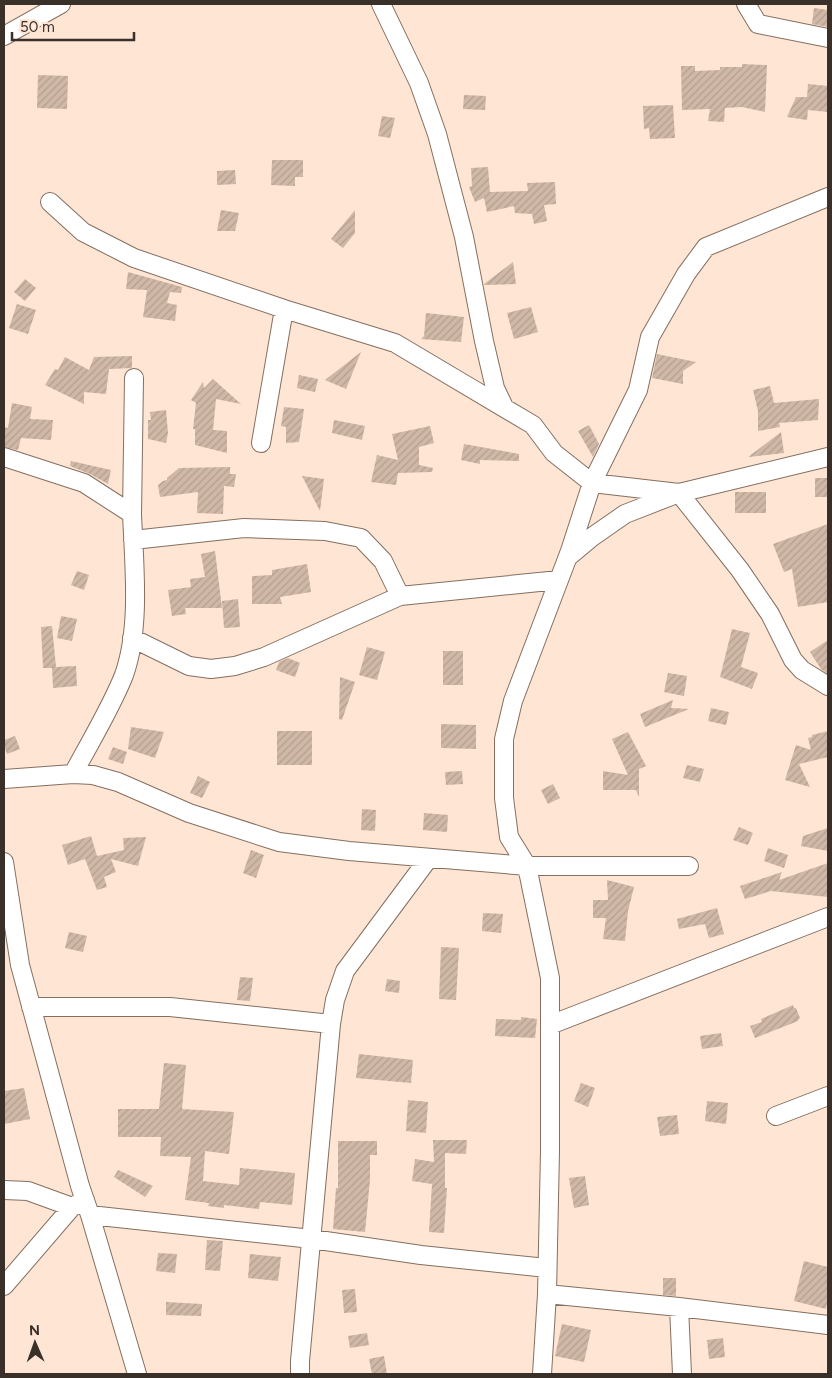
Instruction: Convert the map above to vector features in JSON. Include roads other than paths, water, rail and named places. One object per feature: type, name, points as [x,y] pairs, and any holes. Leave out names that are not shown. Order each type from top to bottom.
[{"type":"street","points":[[4,36],[61,4]]},
{"type":"street","points":[[381,4],[419,83],[437,134],[464,237],[495,388],[504,407]]},
{"type":"street","points":[[746,4],[758,24],[828,38]]},
{"type":"street","points":[[542,1374],[547,1294],[550,1151],[550,978],[527,866],[509,837],[504,798],[504,739],[513,701],[567,558],[592,483],[638,390],[650,336],[686,274],[706,247],[828,197]]},
{"type":"street","points":[[50,202],[83,232],[134,258],[284,309],[395,343],[533,426],[554,453],[592,483],[679,493],[745,577],[770,614],[793,660],[802,670],[828,686]]},
{"type":"street","points":[[261,443],[284,309]]},
{"type":"street","points":[[73,774],[118,689],[124,673],[132,638],[135,584],[132,514],[134,378]]},
{"type":"street","points":[[567,558],[592,537],[625,514],[679,493],[828,456]]},
{"type":"street","points":[[4,457],[84,483],[132,514]]},
{"type":"street","points":[[133,540],[244,528],[325,531],[360,538],[384,561],[400,596]]},
{"type":"street","points":[[132,638],[189,666],[211,669],[235,666],[264,657],[400,596],[559,580]]},
{"type":"street","points":[[4,779],[73,774],[92,775],[118,782],[189,813],[279,842],[349,851],[527,866],[689,866]]},
{"type":"street","points":[[300,1374],[331,1024],[335,1000],[345,971],[429,858]]},
{"type":"street","points":[[4,862],[20,965],[83,1207],[137,1374]]},
{"type":"street","points":[[550,1025],[828,917]]},
{"type":"street","points":[[31,1007],[170,1007],[331,1024]]},
{"type":"street","points":[[776,1116],[828,1096]]},
{"type":"street","points":[[4,1190],[28,1192],[83,1207],[421,1255],[547,1268]]},
{"type":"street","points":[[4,1286],[83,1207]]},
{"type":"street","points":[[547,1294],[679,1307],[828,1325]]},
{"type":"street","points":[[679,1307],[682,1374]]}]
